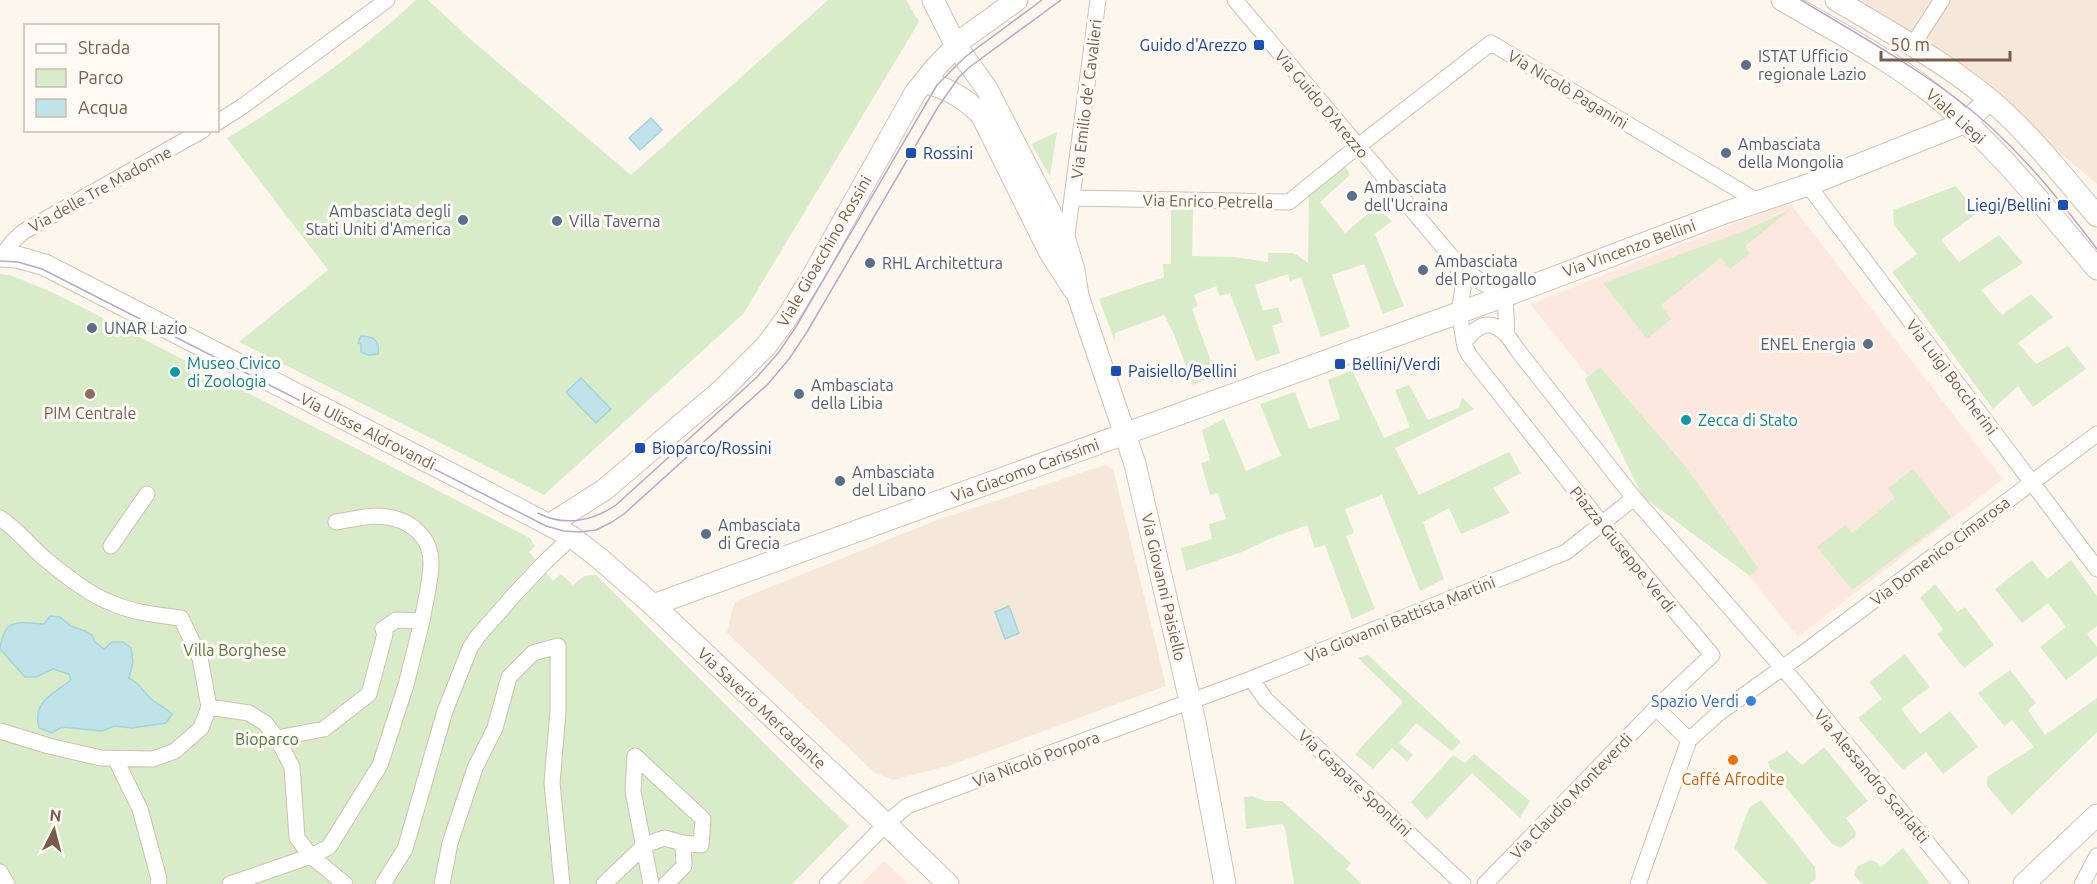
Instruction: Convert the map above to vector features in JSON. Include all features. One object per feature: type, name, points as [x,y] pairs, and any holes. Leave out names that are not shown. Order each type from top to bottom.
[{"type":"street","points":[[219,121],[387,0]]},
{"type":"street","name":"Via Giovanni Paisiello","points":[[933,0],[956,46],[987,89],[1066,243],[1074,270],[1078,296],[1135,464],[1191,702],[1225,884]]},
{"type":"street","name":"Viale Gioacchino Rossini","points":[[549,525],[604,490],[723,389],[766,346],[812,277],[909,103],[924,82],[956,46],[1017,0]]},
{"type":"street","name":"Via Emilio de' Cavalieri","points":[[1066,243],[1074,198],[1098,0]]},
{"type":"street","name":"Via Guido D'Arezzo","points":[[1235,0],[1456,262],[1481,282],[1505,296]]},
{"type":"street","name":"Viale Liegi","points":[[1782,0],[1912,78],[1966,122],[2014,171],[2097,269]]},
{"type":"street","name":"Viale Liegi","points":[[1836,0],[1912,46],[1989,100],[2030,138],[2097,216]]},
{"type":"street","points":[[1912,46],[1942,0]]},
{"type":"street","name":"Via Nicolò Paganini","points":[[1358,146],[1491,43],[1759,202]]},
{"type":"street","name":"Via Giovanni Paisiello","points":[[924,82],[942,87],[960,97],[971,104],[982,116],[1049,251],[1078,296]]},
{"type":"street","name":"Via Vincenzo Bellini","points":[[1125,433],[1808,184],[1966,122],[1989,100]]},
{"type":"street","name":"Via delle Tre Madonne","points":[[2,256],[23,232],[199,132]]},
{"type":"street","name":"Via Enrico Petrella","points":[[1074,198],[1289,202],[1358,146]]},
{"type":"street","name":"Via Luigi Boccherini","points":[[1808,184],[2097,569]]},
{"type":"street","name":"Via Ulisse Aldrovandi","points":[[2,256],[31,260],[56,271],[572,537]]},
{"type":"street","name":"Via Guido D'Arezzo","points":[[1456,262],[1463,288],[1459,312]]},
{"type":"street","points":[[1505,296],[1507,335]]},
{"type":"street","name":"Piazza Giuseppe Verdi","points":[[1459,312],[1464,342],[1476,365],[1602,524],[1712,655],[1656,708]]},
{"type":"street","points":[[1464,342],[1476,329],[1486,325],[1501,329],[1507,335],[1634,498],[1782,668]]},
{"type":"street","name":"Via Giacomo Carissimi","points":[[653,605],[1125,433]]},
{"type":"street","name":"Via Domenico Cimarosa","points":[[1689,740],[1719,713],[2097,434]]},
{"type":"street","points":[[111,546],[147,494]]},
{"type":"street","name":"Via Giovanni Battista Martini","points":[[1191,702],[1566,552],[1634,498]]},
{"type":"street","points":[[230,884],[311,856],[329,847],[380,765],[406,686],[422,621],[431,566],[430,551],[424,537],[414,526],[396,519],[376,516],[336,522]]},
{"type":"street","points":[[0,518],[44,558],[96,596],[133,610],[182,618],[200,658],[209,707],[201,728],[175,751],[153,759],[116,760],[49,747],[0,731]]},
{"type":"street","points":[[383,884],[405,849],[441,721],[470,648],[514,595],[572,537]]},
{"type":"street","name":"Via Saverio Mercadante","points":[[572,537],[653,605],[948,884]]},
{"type":"street","points":[[277,738],[324,729],[369,694],[385,634],[383,629],[396,620],[422,621]]},
{"type":"street","points":[[442,884],[450,843],[471,778],[495,728],[509,677],[532,653],[558,646],[558,711],[552,783],[562,884]]},
{"type":"street","name":"Via Alessandro Scarlatti","points":[[1782,668],[1961,884]]},
{"type":"street","name":"Via Gaspare Spontini","points":[[1251,679],[1266,700],[1463,884]]},
{"type":"street","name":"Via Nicolò Porpora","points":[[827,884],[907,806],[1191,702]]},
{"type":"street","points":[[209,707],[249,713],[265,723],[277,738],[292,767],[297,838],[311,856],[345,884]]},
{"type":"street","points":[[1638,884],[1689,740],[1656,708]]},
{"type":"street","name":"Via Claudio Monteverdi","points":[[1485,884],[1656,708]]},
{"type":"street","points":[[604,884],[645,844],[663,838],[700,845],[703,819],[635,756],[633,791],[645,844],[651,884]]},
{"type":"street","points":[[116,760],[140,809],[159,879],[158,884]]},
{"type":"street","points":[[2024,884],[2097,814]]},
{"type":"street","points":[[666,884],[684,866],[683,843]]},
{"type":"street","points":[[2082,884],[2097,856]]},
{"type":"street","points":[[0,872],[7,884]]},
{"type":"shaded area","points":[[1844,0],[2097,0],[2097,184],[1992,95]]},
{"type":"shaded area","points":[[1789,202],[2003,479],[1798,637],[1530,304]]},
{"type":"shaded area","points":[[1105,465],[1113,469],[1166,686],[951,765],[893,780],[875,773],[727,633],[736,601],[937,520]]},
{"type":"shaded area","points":[[884,861],[909,884],[861,884]]},
{"type":"green space","points":[[416,0],[428,0],[469,38],[631,175],[828,0],[906,0],[919,22],[743,314],[544,495],[239,342],[328,270],[227,138],[325,74]]},
{"type":"green space","points":[[1057,132],[1050,176],[1031,144]]},
{"type":"green space","points":[[1345,166],[1350,175],[1320,202],[1345,233],[1376,207],[1392,221],[1375,234],[1404,306],[1383,314],[1364,264],[1332,275],[1350,327],[1321,337],[1301,277],[1290,281],[1288,274],[1255,285],[1263,311],[1278,307],[1283,322],[1272,326],[1280,353],[1256,361],[1230,293],[1220,296],[1216,286],[1194,295],[1198,306],[1192,309],[1216,375],[1193,385],[1174,334],[1164,315],[1115,333],[1115,342],[1099,299],[1164,277],[1163,264],[1171,264],[1171,210],[1193,209],[1192,256],[1235,257],[1268,262],[1268,253],[1294,253],[1308,263],[1309,194]]},
{"type":"green space","points":[[1956,186],[1977,213],[1941,240],[1959,262],[1999,235],[2023,263],[1981,290],[2002,315],[2031,294],[2053,317],[2018,343],[2036,364],[2068,346],[2086,369],[2033,407],[2018,386],[1993,409],[1892,272],[1917,254],[1894,225],[1893,210]]},
{"type":"green space","points":[[1790,210],[1745,246],[1750,253],[1730,269],[1721,258],[1661,305],[1671,319],[1647,339],[1603,283],[1744,231]]},
{"type":"green space","name":"Villa Borghese","points":[[0,274],[10,275],[54,293],[530,538],[535,546],[529,552],[553,581],[561,574],[573,585],[584,576],[596,575],[849,826],[792,884],[0,884]]},
{"type":"green space","points":[[1600,367],[1686,467],[1759,569],[1750,576],[1643,497],[1585,379]]},
{"type":"green space","points":[[1352,370],[1384,438],[1410,427],[1395,390],[1409,385],[1428,420],[1459,408],[1462,397],[1474,409],[1395,448],[1419,495],[1509,452],[1521,473],[1493,488],[1510,513],[1461,534],[1449,508],[1423,522],[1444,579],[1420,591],[1382,495],[1345,509],[1354,533],[1346,536],[1375,609],[1352,619],[1325,545],[1315,548],[1307,525],[1242,552],[1186,571],[1181,548],[1212,539],[1209,524],[1226,519],[1218,493],[1210,495],[1201,463],[1210,460],[1202,430],[1224,419],[1246,471],[1281,456],[1260,404],[1295,392],[1309,429],[1340,419],[1328,380]]},
{"type":"green space","points":[[1913,469],[1951,517],[1852,590],[1817,547],[1845,525],[1852,533],[1895,498],[1888,488]]},
{"type":"green space","points":[[2032,560],[2047,579],[2071,560],[2097,596],[2097,626],[2087,634],[2097,647],[2097,656],[2066,680],[2040,647],[2066,627],[2048,603],[2022,623],[1995,589]]},
{"type":"green space","points":[[1935,584],[1957,612],[1965,607],[1994,645],[1964,668],[1937,634],[1943,629],[1920,598]]},
{"type":"green space","points":[[1905,654],[1930,687],[1901,709],[1920,734],[1950,711],[1978,747],[1943,774],[1926,752],[1903,770],[1858,718],[1882,699],[1869,682]]},
{"type":"green space","points":[[1368,655],[1461,742],[1452,751],[1416,723],[1399,743],[1413,755],[1407,761],[1392,748],[1373,769],[1355,754],[1403,702],[1358,658]]},
{"type":"green space","points":[[2010,670],[2036,703],[2028,710],[2045,735],[2097,698],[2097,732],[2012,815],[1987,786],[1987,777],[2034,747],[2012,720],[2004,726],[1978,693]]},
{"type":"green space","points":[[1824,747],[1868,801],[1846,818],[1856,832],[1855,837],[1841,848],[1832,844],[1770,768],[1768,762],[1787,751],[1802,765]]},
{"type":"green space","points":[[1474,754],[1530,801],[1520,818],[1472,773],[1427,820],[1411,802],[1453,755],[1465,763]]},
{"type":"green space","points":[[1252,796],[1265,801],[1282,801],[1351,863],[1346,869],[1362,884],[1294,884],[1285,828],[1282,824],[1246,829],[1244,797]]},
{"type":"green space","points":[[1761,800],[1815,867],[1816,879],[1809,884],[1768,884],[1734,848],[1749,808]]},
{"type":"green space","points":[[1903,848],[1930,884],[1862,884],[1854,875],[1857,867],[1870,860],[1881,867]]},
{"type":"water","points":[[651,118],[662,130],[640,150],[629,138]]},
{"type":"water","points":[[361,336],[376,340],[378,354],[368,355],[361,352],[361,344],[358,343]]},
{"type":"water","points":[[581,378],[611,409],[596,423],[566,392]]},
{"type":"water","points":[[1009,606],[1019,633],[1005,639],[995,612]]},
{"type":"water","points":[[50,616],[60,617],[71,626],[92,635],[95,642],[104,649],[112,642],[123,642],[131,648],[133,662],[129,678],[151,699],[172,714],[166,723],[132,728],[114,726],[102,731],[62,727],[52,733],[39,728],[41,705],[71,680],[69,674],[53,669],[36,677],[25,677],[0,649],[2,638],[9,626],[20,623],[44,624]]},
{"type":"tram line","points":[[538,513],[568,521],[588,518],[607,511],[757,377],[779,352],[797,325],[937,85],[965,57],[1042,0]]},
{"type":"tram line","points":[[0,261],[18,262],[42,269],[546,526],[564,531],[596,530],[625,513],[768,384],[789,359],[807,332],[938,107],[959,77],[1061,0]]},
{"type":"tram line","points":[[1801,0],[1916,70],[1974,112],[2031,167],[2097,249]]},
{"type":"place","name":"Guido d'Arezzo","points":[[1259,45]]},
{"type":"place","name":"ISTAT Ufficio regionale Lazio","points":[[1746,65]]},
{"type":"place","name":"Rossini","points":[[911,153]]},
{"type":"place","name":"Ambasciata della Mongolia","points":[[1726,153]]},
{"type":"place","name":"Ambasciata dell'Ucraina","points":[[1352,196]]},
{"type":"place","name":"Liegi/Bellini","points":[[2063,205]]},
{"type":"place","name":"Ambasciata degli Stati Uniti d'America","points":[[463,220]]},
{"type":"place","name":"Villa Taverna","points":[[557,221]]},
{"type":"place","name":"RHL Architettura","points":[[870,263]]},
{"type":"place","name":"Ambasciata del Portogallo","points":[[1423,270]]},
{"type":"place","name":"UNAR Lazio","points":[[92,328]]},
{"type":"place","name":"ENEL Energia","points":[[1868,344]]},
{"type":"place","name":"Bellini/Verdi","points":[[1340,364]]},
{"type":"place","name":"Paisiello/Bellini","points":[[1116,371]]},
{"type":"place","name":"Museo Civico di Zoologia","points":[[175,372]]},
{"type":"place","name":"PIM Centrale","points":[[90,394]]},
{"type":"place","name":"Ambasciata della Libia","points":[[799,394]]},
{"type":"place","name":"Zecca di Stato","points":[[1686,420]]},
{"type":"place","name":"Bioparco/Rossini","points":[[640,448]]},
{"type":"place","name":"Ambasciata del Libano","points":[[840,481]]},
{"type":"place","name":"Ambasciata di Grecia","points":[[706,534]]},
{"type":"place","name":"Spazio Verdi","points":[[1751,701]]},
{"type":"place","name":"Caffé Afrodite","points":[[1733,760]]},
{"type":"park label","name":"Bioparco","points":[[267,739]]}]
